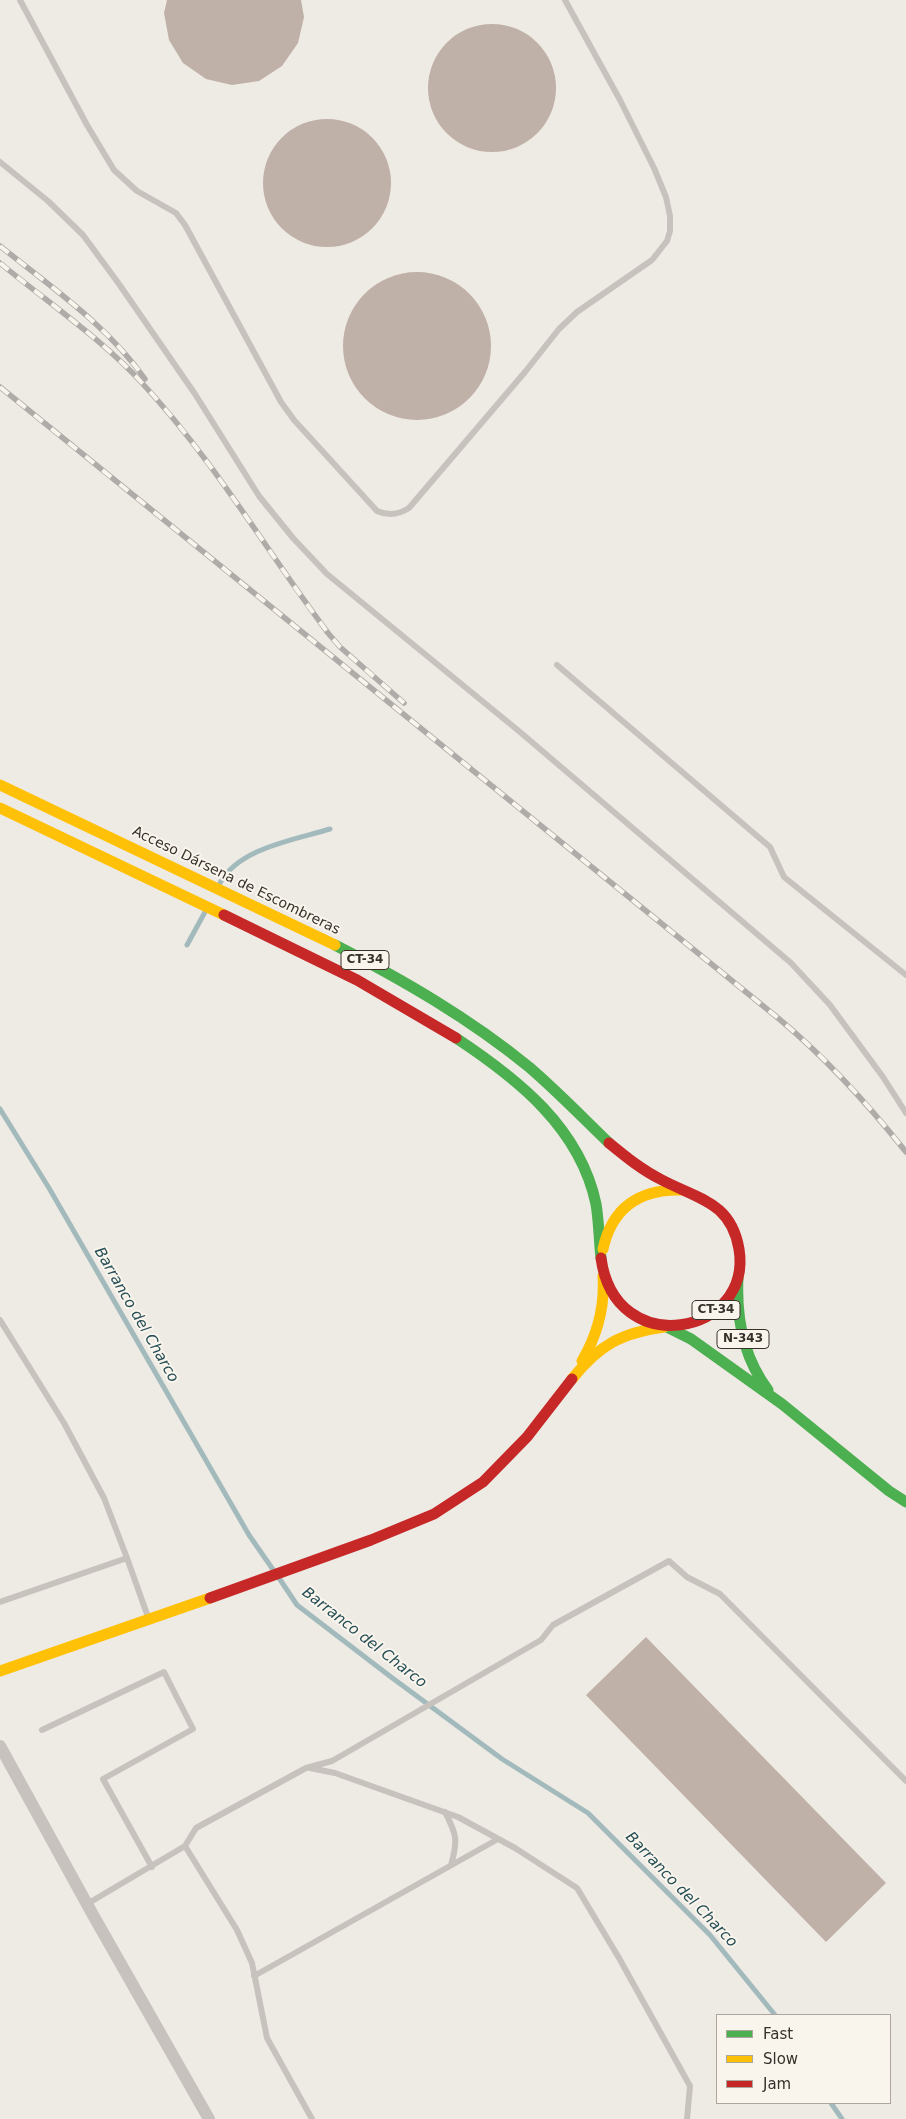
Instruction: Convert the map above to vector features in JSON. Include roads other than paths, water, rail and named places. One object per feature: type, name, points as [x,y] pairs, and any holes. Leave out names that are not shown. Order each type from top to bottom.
[{"type":"main road","name":"Acceso Dársena de Escombreras","points":[[0,785],[322,938],[416,988],[475,1026],[554,1089],[613,1146],[633,1162],[654,1176],[712,1203],[727,1218],[735,1235],[739,1263],[736,1280],[730,1292],[717,1309],[698,1322],[682,1326],[666,1327],[644,1321],[626,1310],[612,1293],[602,1261],[596,1204],[576,1150],[555,1119],[489,1062],[435,1024],[366,985],[283,942],[0,808]]},
{"type":"main road","name":"Acceso Dársena de Escombreras","points":[[602,1261],[603,1244],[609,1227],[629,1203],[648,1193],[660,1190],[672,1189],[692,1193]]},
{"type":"main road","points":[[0,1671],[231,1591],[434,1514],[483,1482],[527,1437],[586,1355],[600,1324],[604,1288],[602,1261]]},
{"type":"main road","name":"N-343","points":[[739,1263],[737,1304],[742,1335],[754,1369],[765,1387],[782,1404]]},
{"type":"main road","points":[[564,1387],[590,1358],[612,1342],[637,1331],[666,1327]]},
{"type":"main road","name":"N-343","points":[[666,1327],[691,1339],[782,1404],[889,1491],[906,1502]]},
{"type":"street","points":[[0,1746],[209,2119]]},
{"type":"lane","points":[[20,0],[99,148],[114,170],[137,191],[176,213],[185,225],[268,379],[294,420],[371,506],[384,514],[392,514],[409,508],[568,320],[652,260],[667,241],[670,231],[670,216],[666,197],[654,168],[566,0]]},
{"type":"lane","points":[[0,162],[48,201],[83,235],[195,394],[259,496],[306,552],[327,574],[527,739],[791,962],[830,1005],[882,1076],[906,1113]]},
{"type":"lane","points":[[557,665],[770,847],[784,876],[906,975]]},
{"type":"lane","points":[[0,1320],[64,1423],[104,1498],[150,1620]]},
{"type":"lane","points":[[0,1602],[127,1558]]},
{"type":"lane","points":[[87,1904],[185,1846],[196,1828],[306,1768],[332,1761],[541,1640],[553,1625],[669,1561],[687,1577],[720,1594],[906,1781]]},
{"type":"lane","points":[[42,1730],[164,1672],[193,1730],[103,1779],[152,1867]]},
{"type":"lane","points":[[306,1768],[335,1773],[458,1817],[498,1839],[577,1888],[619,1958],[690,2086],[687,2119]]},
{"type":"lane","points":[[445,1812],[455,1832],[456,1848],[451,1865]]},
{"type":"lane","points":[[254,1976],[498,1839]]},
{"type":"lane","points":[[185,1846],[237,1930],[252,1963],[267,2038],[312,2119]]},
{"type":"waterway","points":[[220,883],[240,861],[254,853],[330,829]]},
{"type":"waterway","points":[[187,945],[205,912]]},
{"type":"waterway","name":"Barranco del Charco","points":[[0,1109],[49,1188],[249,1535],[274,1571]]},
{"type":"waterway","name":"Barranco del Charco","points":[[279,1578],[297,1605],[391,1677],[502,1759],[588,1813],[710,1935],[774,2014]]},
{"type":"waterway","name":"Barranco del Charco","points":[[832,2104],[842,2119]]},
{"type":"railway","points":[[0,246],[96,324],[130,359],[145,379]]},
{"type":"railway","points":[[0,263],[110,351],[142,383],[168,412],[216,474],[328,633],[340,647],[404,703]]},
{"type":"railway","points":[[0,387],[778,1018],[813,1049],[845,1082],[906,1152]]}]
